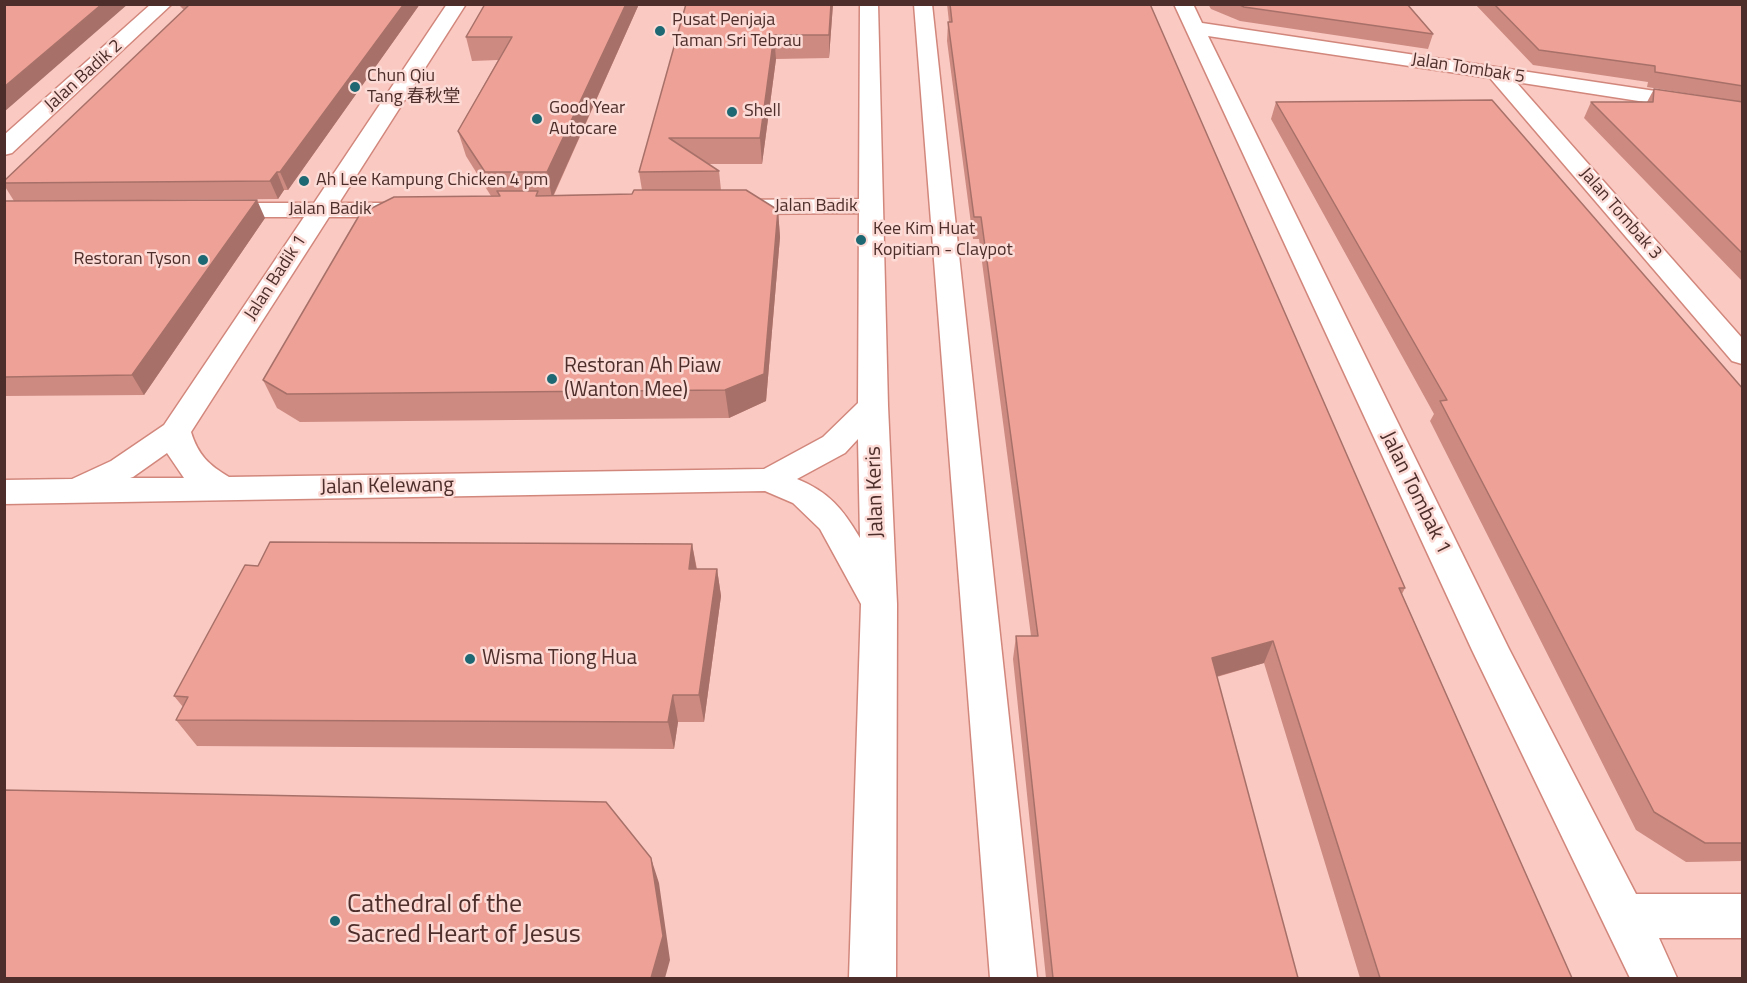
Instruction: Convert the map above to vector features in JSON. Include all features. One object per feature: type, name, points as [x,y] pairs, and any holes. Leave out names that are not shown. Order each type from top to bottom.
[{"type":"street","name":"Jalan Badik 2","points":[[4,148],[163,4]]},
{"type":"street","name":"Jalan Badik 1","points":[[72,492],[122,469],[175,432],[457,4]]},
{"type":"street","name":"Jalan Keris","points":[[869,4],[873,406],[879,604],[873,978]]},
{"type":"street","points":[[923,4],[1014,978]]},
{"type":"street","name":"Jalan Tombak 5","points":[[1188,16],[1497,74],[1743,110]]},
{"type":"street","name":"Jalan Tombak 1","points":[[1188,16],[1476,618],[1654,978]]},
{"type":"street","name":"Jalan Tombak 3","points":[[1497,74],[1743,355]]},
{"type":"street","name":"Jalan Badik","points":[[702,208],[872,206]]},
{"type":"street","name":"Jalan Badik","points":[[190,210],[428,210]]},
{"type":"street","name":"Jalan Kelewang","points":[[769,480],[834,445],[873,406]]},
{"type":"street","points":[[175,432],[179,447],[194,472],[224,489]]},
{"type":"street","name":"Jalan Kelewang","points":[[4,492],[769,480],[805,495],[833,521],[879,604]]},
{"type":"street","points":[[1624,916],[1743,916]]},
{"type":"building","points":[[4,4],[102,4],[4,87]]},
{"type":"building","points":[[186,4],[404,4],[280,172],[277,172],[270,181],[4,183],[188,6]]},
{"type":"building","points":[[485,4],[626,4],[547,172],[485,172],[458,131],[512,37],[466,37]]},
{"type":"building","points":[[686,4],[831,4],[829,35],[774,35],[760,138],[669,138],[719,171],[639,172]]},
{"type":"building","points":[[950,4],[1150,4],[1405,588],[1399,588],[1572,978],[1380,978],[1273,641],[1212,658],[1298,978],[1053,978],[1016,636],[1038,636],[981,217],[974,217],[948,22],[952,22]]},
{"type":"building","points":[[1238,4],[1407,4],[1433,34],[1244,7]]},
{"type":"building","points":[[1494,4],[1743,4],[1743,86],[1655,72],[1655,66],[1539,50]]},
{"type":"building","points":[[1654,89],[1743,102],[1743,254],[1591,102],[1653,102]]},
{"type":"building","points":[[1492,100],[1743,389],[1743,843],[1705,843],[1654,812],[1440,401],[1447,400],[1276,102]]},
{"type":"building","points":[[634,190],[746,190],[778,210],[764,374],[725,390],[287,394],[263,380],[360,214],[394,197],[500,196],[497,191],[538,191],[536,196],[632,194]]},
{"type":"building","points":[[257,200],[132,375],[4,377],[4,201]]},
{"type":"building","name":"Wisma Tiong Hua","points":[[270,542],[692,544],[689,569],[717,569],[699,695],[673,695],[668,722],[176,720],[188,697],[174,696],[245,565],[258,566]]},
{"type":"building","name":"Cathedral of the Sacred Heart of Jesus","points":[[4,790],[606,802],[651,858],[663,936],[651,978],[4,978]]},
{"type":"place","name":"Pusat Penjaja Taman Sri Tebrau","points":[[660,31]]},
{"type":"place","name":"Chun Qiu Tang 春秋堂","points":[[355,87]]},
{"type":"place","name":"Shell","points":[[732,112]]},
{"type":"place","name":"Good Year Autocare","points":[[537,119]]},
{"type":"place","name":"Ah Lee Kampung Chicken 4 pm","points":[[304,181]]},
{"type":"place","name":"Kee Kim Huat Kopitiam - Claypot","points":[[861,240]]},
{"type":"place","name":"Restoran Tyson","points":[[203,260]]},
{"type":"place","name":"Restoran Ah Piaw (Wanton Mee)","points":[[552,379]]},
{"type":"place","name":"Wisma Tiong Hua","points":[[470,659]]},
{"type":"place","name":"Cathedral of the Sacred Heart of Jesus","points":[[335,921]]}]
